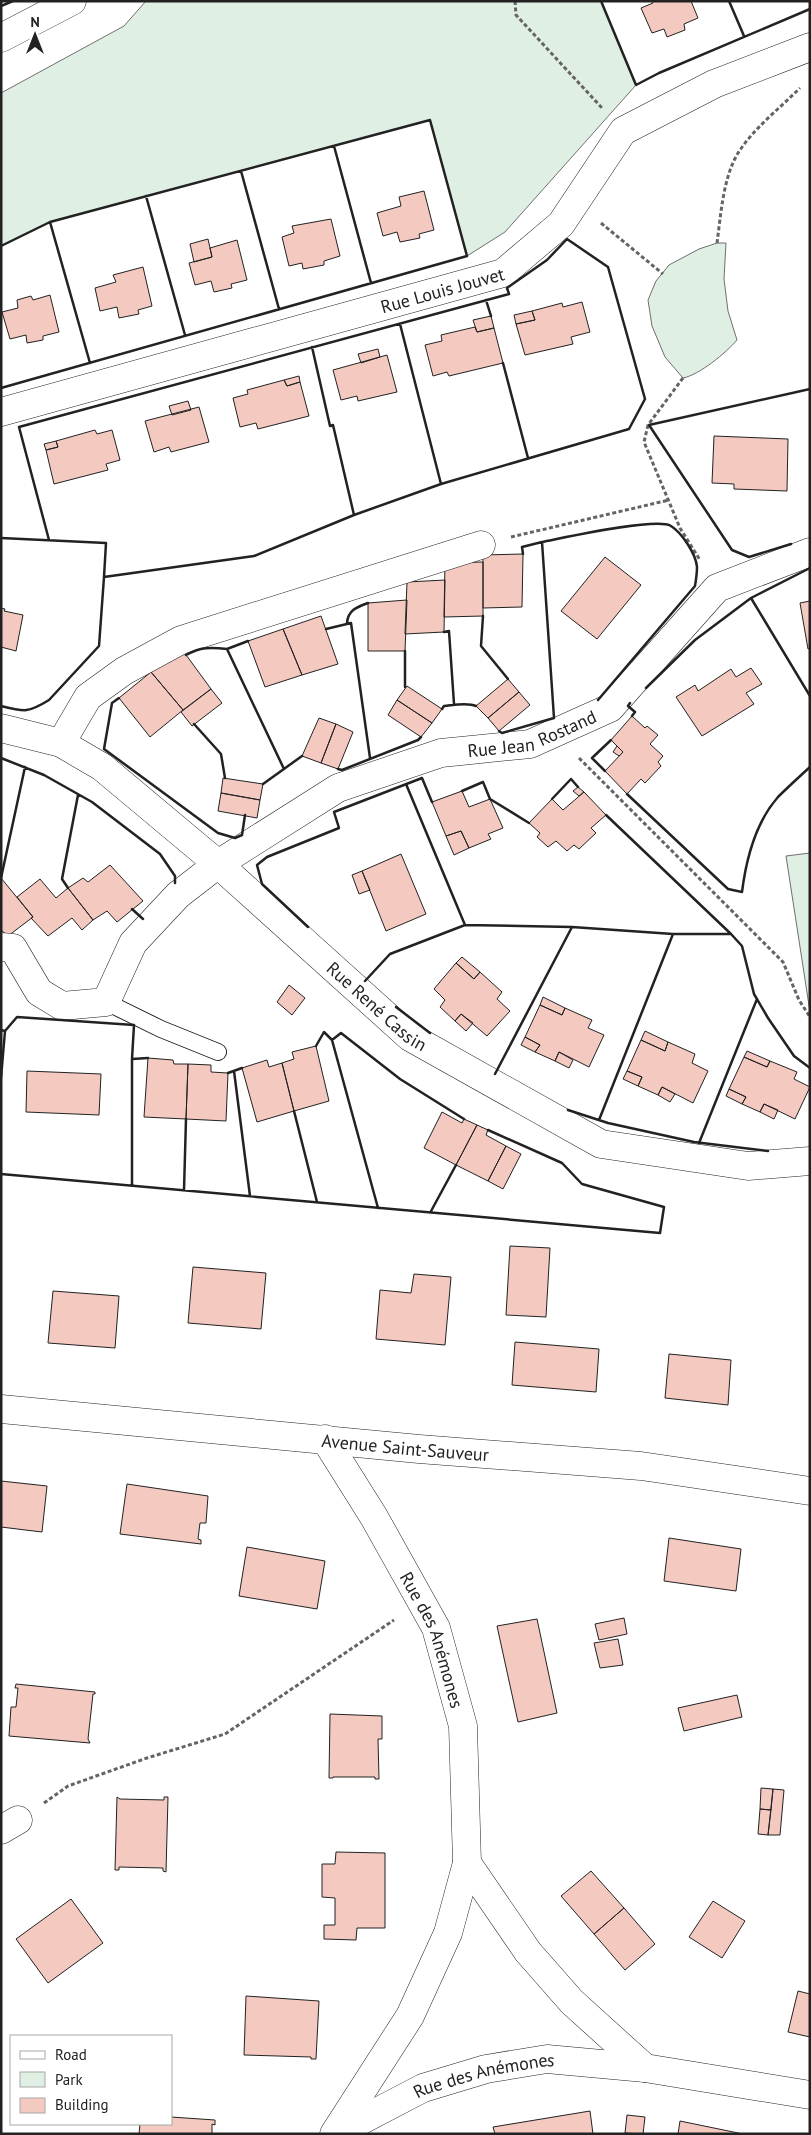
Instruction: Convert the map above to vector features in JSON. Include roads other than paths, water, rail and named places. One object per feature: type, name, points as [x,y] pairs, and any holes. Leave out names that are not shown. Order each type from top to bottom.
[{"type":"street","points":[[1,38],[72,1]]},
{"type":"street","name":"Rue Louis Jouvet","points":[[1,412],[503,273],[561,224],[623,131],[714,84],[810,47]]},
{"type":"street","points":[[61,742],[88,697],[124,670],[181,640],[480,545]]},
{"type":"street","name":"Rue Jean Rostand","points":[[106,1002],[133,944],[178,895],[218,864],[338,788],[441,753],[530,744],[610,708],[717,588],[810,552]]},
{"type":"street","name":"Rue René Cassin","points":[[1,728],[61,742],[102,767],[218,864],[410,1037],[601,1144],[748,1166],[810,1161]]},
{"type":"street","points":[[1,948],[13,948],[39,992],[62,1006],[106,1002]]},
{"type":"street","name":"Avenue Saint-Sauveur","points":[[1,1409],[420,1449],[641,1466],[810,1491]]},
{"type":"street","name":"Rue des Anémones","points":[[325,1439],[374,1517],[436,1628],[463,1726],[467,1863],[448,1933],[410,2016],[334,2134]]},
{"type":"street","points":[[467,1863],[528,1952],[572,2002],[646,2068]]},
{"type":"street","name":"Rue des Anémones","points":[[334,2134],[423,2088],[486,2069],[548,2059],[646,2068],[810,2095]]},
{"type":"lane","points":[[106,1002],[161,1029],[218,1052]]}]
